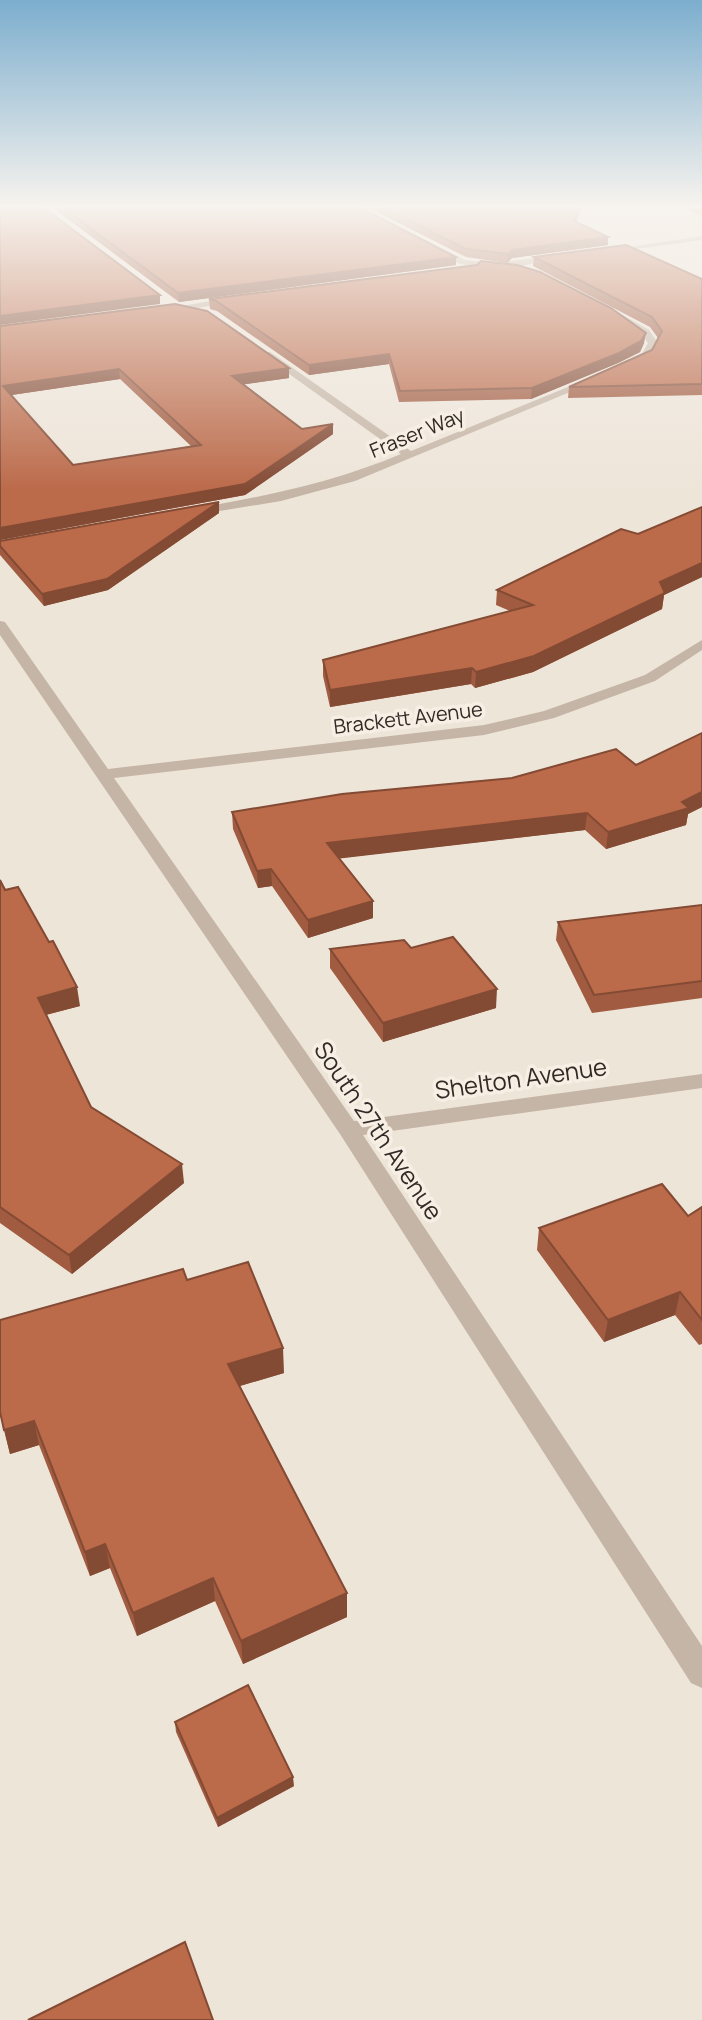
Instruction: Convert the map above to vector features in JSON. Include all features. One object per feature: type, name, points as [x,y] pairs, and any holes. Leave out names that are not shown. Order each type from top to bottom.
[{"type":"street","points":[[169,302],[177,308],[212,315]]},
{"type":"street","points":[[147,312],[221,302]]},
{"type":"street","name":"Fraser Way","points":[[188,514],[316,489],[411,456],[646,356],[653,343],[646,332],[591,302]]},
{"type":"street","points":[[262,351],[411,456]]},
{"type":"street","name":"South 27th Avenue","points":[[0,625],[348,1129],[702,1673]]},
{"type":"street","name":"Brackett Avenue","points":[[101,775],[497,727],[549,715],[650,678],[702,644]]},
{"type":"street","name":"Shelton Avenue","points":[[348,1129],[702,1081]]},
{"type":"building","points":[[0,302],[105,302],[0,316]]},
{"type":"building","points":[[218,302],[600,302],[646,333],[641,341],[619,353],[532,388],[400,391],[389,354],[309,365]]},
{"type":"building","points":[[623,302],[702,302],[702,384],[569,387],[652,350],[662,331],[652,317]]},
{"type":"building","points":[[175,304],[207,311],[289,368],[232,376],[302,429],[333,424],[245,484],[0,528],[0,326]],"holes":[[[119,369],[201,445],[73,465],[3,386]]]},
{"type":"building","points":[[219,502],[107,579],[42,594],[0,546],[0,541]]},
{"type":"building","points":[[702,507],[702,563],[660,582],[665,593],[534,656],[476,672],[472,668],[330,690],[323,660],[533,605],[497,590],[621,529],[638,534]]},
{"type":"building","points":[[702,733],[702,792],[682,802],[689,808],[608,832],[587,813],[327,843],[373,901],[308,920],[271,869],[257,871],[232,812],[342,794],[512,778],[616,749],[636,765]]},
{"type":"building","points":[[0,880],[5,890],[18,887],[49,942],[53,941],[77,987],[38,998],[91,1107],[182,1164],[69,1255],[0,1207]]},
{"type":"building","points":[[702,905],[702,981],[594,995],[558,922]]},
{"type":"building","points":[[453,937],[497,989],[383,1023],[330,949],[404,940],[411,948]]},
{"type":"building","points":[[662,1184],[688,1216],[702,1207],[702,1320],[680,1292],[608,1320],[539,1228]]},
{"type":"building","points":[[248,1262],[283,1348],[228,1364],[347,1593],[241,1641],[213,1578],[133,1613],[105,1544],[85,1552],[34,1421],[4,1430],[0,1412],[0,1320],[183,1269],[187,1280]]},
{"type":"building","points":[[248,1685],[293,1777],[217,1818],[175,1722]]},
{"type":"building","points":[[185,1942],[213,2020],[28,2020]]}]
